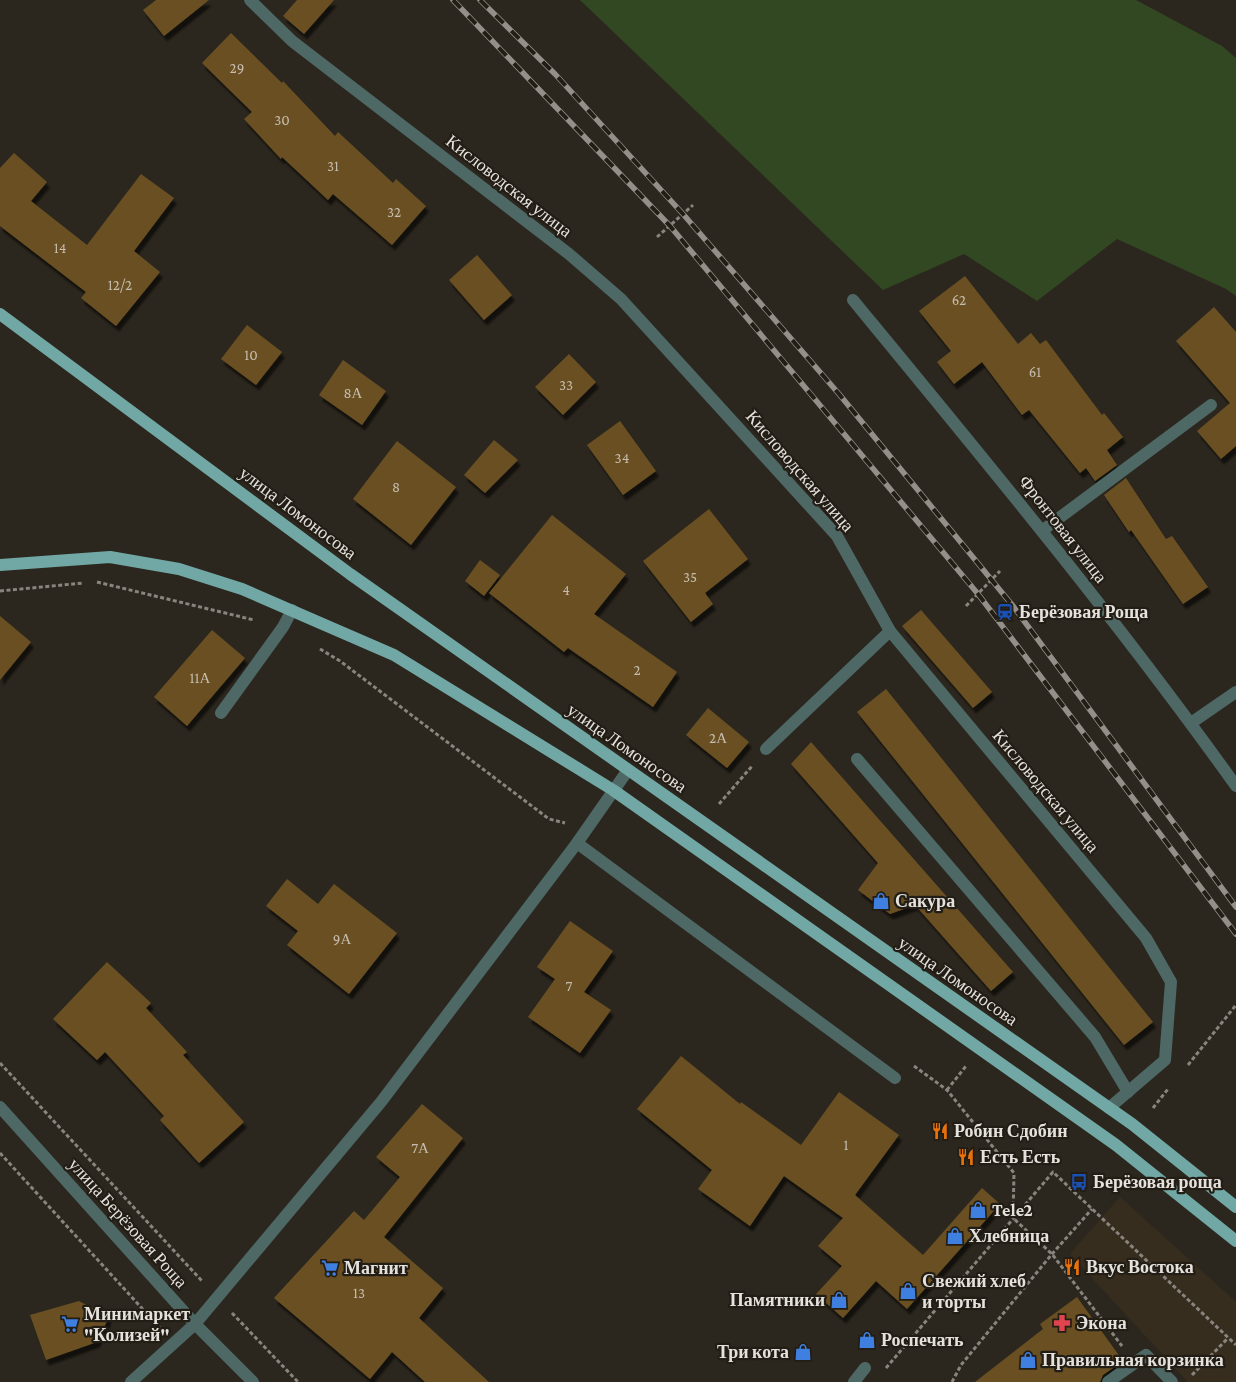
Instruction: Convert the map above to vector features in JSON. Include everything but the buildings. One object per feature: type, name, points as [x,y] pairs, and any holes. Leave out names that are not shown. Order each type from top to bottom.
[{"type":"main road","name":"улица Ломоносова","points":[[0,314],[350,574],[1132,1124],[1236,1208]]},
{"type":"main road","points":[[0,565],[110,557],[179,569],[242,589],[394,654],[613,790],[1116,1145],[1236,1241]]},
{"type":"street","name":"Кисловодская улица","points":[[250,0],[292,41],[569,254],[620,299],[837,536],[890,631],[1146,938],[1171,982],[1165,1060],[1109,1108]]},
{"type":"street","name":"Фронтовая улица","points":[[853,300],[1042,530],[1191,723],[1236,786]]},
{"type":"street","points":[[1042,530],[1211,405]]},
{"type":"street","points":[[221,713],[283,627],[292,610]]},
{"type":"street","points":[[766,749],[890,631]]},
{"type":"street","points":[[1191,723],[1236,692]]},
{"type":"street","points":[[857,759],[1095,1038],[1128,1092]]},
{"type":"street","points":[[132,1382],[195,1324],[381,1102],[577,843],[628,770]]},
{"type":"street","points":[[577,843],[895,1078]]},
{"type":"street","name":"улица Берёзовая Роща","points":[[0,1106],[195,1324],[253,1382]]},
{"type":"street","points":[[1108,1382],[1146,1355],[1172,1382]]},
{"type":"street","points":[[854,1382],[865,1368]]},
{"type":"path","points":[[657,238],[694,205]]},
{"type":"path","points":[[966,606],[1000,572]]},
{"type":"path","points":[[0,591],[99,582],[283,627]]},
{"type":"path","points":[[315,646],[340,661],[549,819],[585,829]]},
{"type":"path","points":[[719,804],[766,749]]},
{"type":"path","points":[[1182,1071],[1236,1005]]},
{"type":"path","points":[[907,1061],[948,1090],[1014,1173],[1013,1218],[1052,1254],[1134,1363]]},
{"type":"path","points":[[0,1063],[298,1382]]},
{"type":"path","points":[[1153,1108],[1170,1086]]},
{"type":"path","points":[[0,1153],[174,1343]]},
{"type":"path","points":[[881,1374],[1053,1172],[1236,1345]]},
{"type":"path","points":[[952,1382],[961,1365],[1092,1208]]},
{"type":"path","points":[[1191,1376],[1228,1338]]},
{"type":"shaded area","points":[[1120,1197],[1236,1302],[1236,1382],[1188,1382],[1070,1254]]},
{"type":"green space","points":[[580,0],[1136,0],[1222,46],[1236,58],[1236,296],[1226,289],[1117,239],[1037,301],[964,254],[883,290]]},
{"type":"railway","points":[[453,0],[670,226],[978,594],[1236,934]]},
{"type":"railway","points":[[480,0],[555,74],[683,214],[839,394],[1013,606],[1236,907]]},
{"type":"place","name":"Берёзовая Роща","points":[[1005,612]]},
{"type":"place","name":"Сакура","points":[[881,901]]},
{"type":"place","name":"Робин Сдобин","points":[[940,1131]]},
{"type":"place","name":"Есть Есть","points":[[966,1157]]},
{"type":"place","name":"Берёзовая роща","points":[[1079,1182]]},
{"type":"place","name":"Tele2","points":[[978,1210]]},
{"type":"place","name":"Хлебница","points":[[955,1236]]},
{"type":"place","name":"Вкус Востока","points":[[1072,1267]]},
{"type":"place","name":"Магнит","points":[[330,1268]]},
{"type":"place","name":"Свежий хлеб и торты","points":[[908,1291]]},
{"type":"place","name":"Памятники","points":[[839,1300]]},
{"type":"place","name":"Экона","points":[[1062,1323]]},
{"type":"place","name":"Минимаркет \"Колизей\"","points":[[70,1324]]},
{"type":"place","name":"Роспечать","points":[[867,1340]]},
{"type":"place","name":"Три кота","points":[[803,1352]]},
{"type":"place","name":"Правильная корзинка","points":[[1028,1360]]}]
